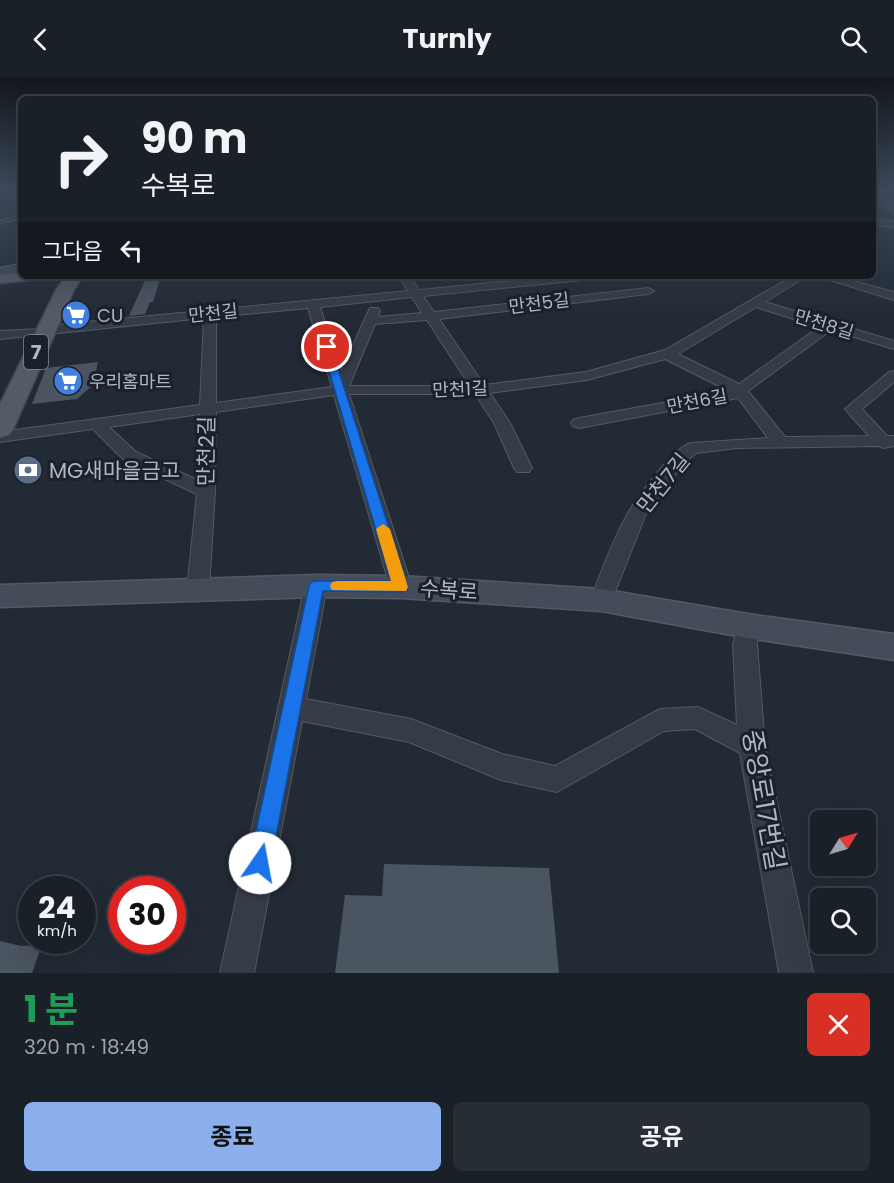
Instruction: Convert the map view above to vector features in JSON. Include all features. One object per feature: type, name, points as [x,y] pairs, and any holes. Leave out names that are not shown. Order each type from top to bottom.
[{"type":"main road","name":"7","points":[[0,414],[65,290],[62,279]]},
{"type":"main road","name":"7","points":[[0,430],[42,331]]},
{"type":"street","points":[[340,390],[379,297],[404,279]]},
{"type":"street","points":[[406,279],[502,423],[522,468]]},
{"type":"street","name":"만천길","points":[[0,335],[565,279]]},
{"type":"street","name":"만천1길","points":[[0,437],[340,390],[480,390],[587,376],[667,354],[796,279]]},
{"type":"street","points":[[834,279],[894,296]]},
{"type":"street","name":"만천5길","points":[[369,321],[431,316],[643,287]]},
{"type":"street","points":[[313,303],[400,587]]},
{"type":"street","name":"만천8길","points":[[754,303],[894,345]]},
{"type":"street","name":"만천2길","points":[[198,589],[206,491],[210,313]]},
{"type":"street","name":"만천6길","points":[[579,423],[733,395],[830,326]]},
{"type":"street","points":[[667,354],[739,390],[780,442]]},
{"type":"street","name":"만천7길","points":[[889,442],[853,409],[894,375]]},
{"type":"street","points":[[97,424],[129,456],[206,491]]},
{"type":"street","name":"만천7길","points":[[601,600],[636,515],[677,460],[691,448],[737,443],[889,442]]},
{"type":"street","points":[[237,973],[316,586]]},
{"type":"street","name":"수복로","points":[[0,596],[316,586],[400,587],[601,600],[748,626],[894,647]]},
{"type":"street","name":"중앙로17번길","points":[[748,626],[745,644],[752,747],[796,973]]},
{"type":"street","points":[[292,708],[411,731],[501,767],[557,779],[660,720],[698,718],[752,747]]},
{"type":"building","points":[[146,279],[160,279],[153,302],[150,302],[145,314],[129,316]]},
{"type":"building","points":[[98,362],[93,385],[77,399],[32,404],[46,368]]},
{"type":"building","points":[[384,864],[549,868],[559,973],[335,973],[345,895],[382,896]]},
{"type":"building","points":[[0,941],[18,945],[18,954],[39,954],[32,973],[0,973]]},
{"type":"slow traffic","points":[[338,586],[400,587],[383,529]]},
{"type":"place","name":"CU","points":[[76,315]]},
{"type":"place","name":"우리홈마트","points":[[68,381]]},
{"type":"place","name":"MG새마을금고","points":[[28,470]]},
{"type":"route","points":[[260,863],[316,586],[400,587],[327,347]]}]
